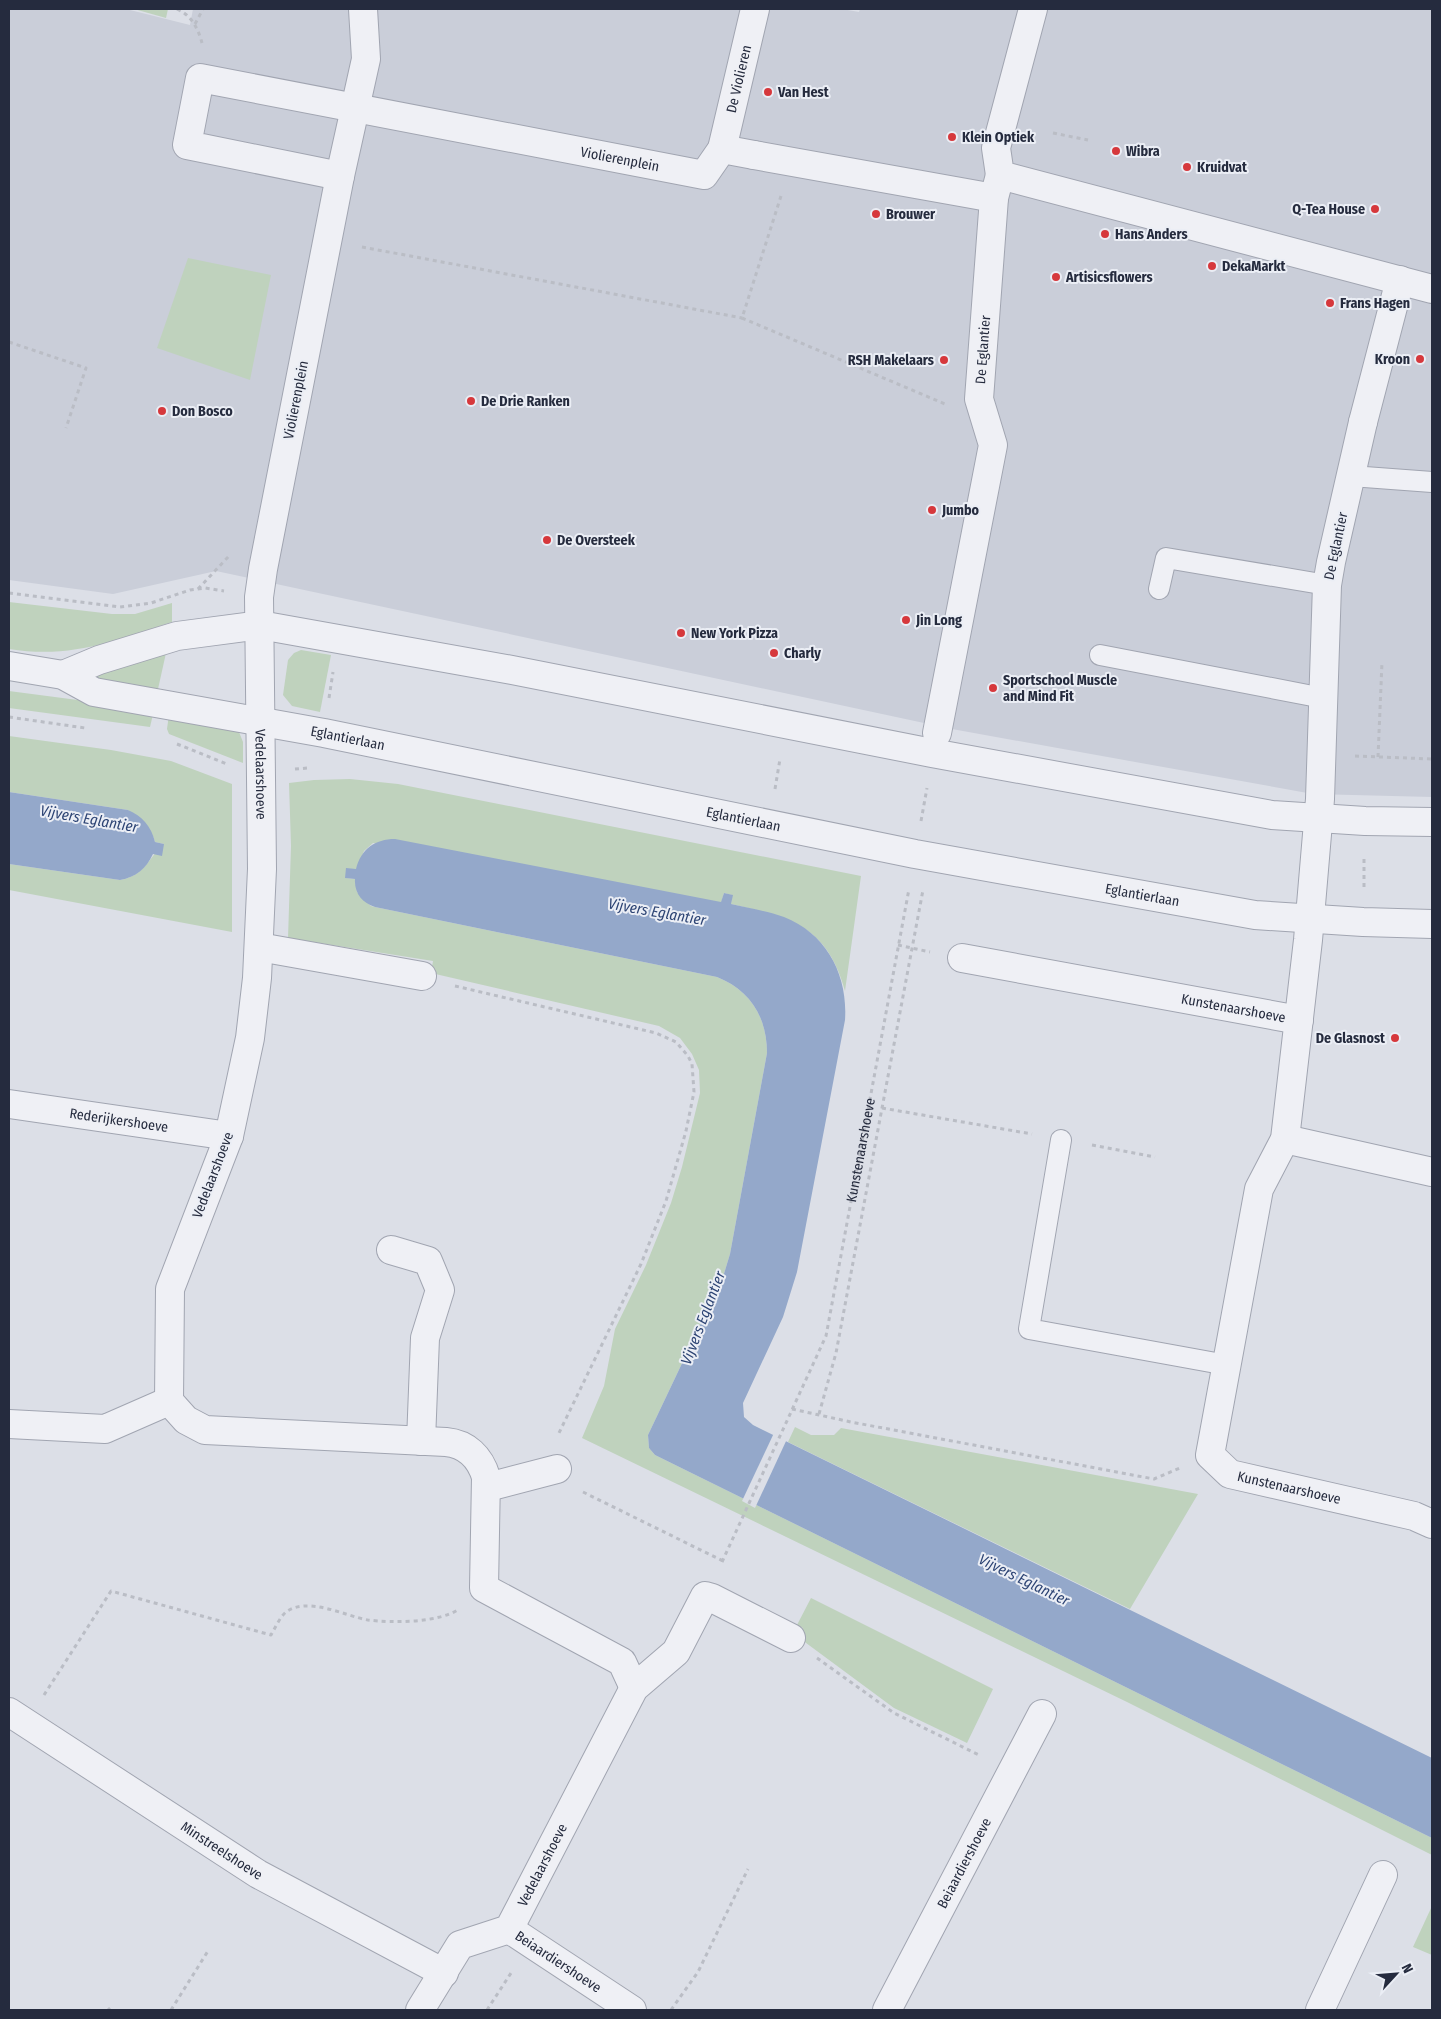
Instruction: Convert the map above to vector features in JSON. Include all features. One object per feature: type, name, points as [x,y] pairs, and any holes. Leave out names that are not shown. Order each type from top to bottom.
[{"type":"street","points":[[356,108],[366,59],[363,9]]},
{"type":"street","name":"De Violieren","points":[[722,149],[755,9]]},
{"type":"street","name":"De Eglantier","points":[[935,743],[992,445],[979,399],[997,187],[996,148],[1033,9]]},
{"type":"street","name":"Violierenplein","points":[[340,176],[187,145],[200,78],[704,176],[722,149]]},
{"type":"street","name":"Violierenplein","points":[[260,721],[259,598],[262,569],[340,176],[356,108]]},
{"type":"street","points":[[722,149],[792,162],[997,187],[1432,289]]},
{"type":"street","name":"De Eglantier","points":[[1318,818],[1328,585],[1331,562],[1363,422],[1400,280]]},
{"type":"street","points":[[63,675],[99,660],[177,636],[260,625],[512,670],[787,724],[935,743],[1272,815],[1365,821],[1432,822]]},
{"type":"street","name":"Eglantierlaan","points":[[9,666],[63,675],[94,692],[324,733],[768,824],[914,864],[1255,915],[1363,922],[1432,924]]},
{"type":"street","name":"Vedelaarshoeve","points":[[168,1401],[170,1289],[229,1136],[250,1038],[259,947],[262,868],[260,721]]},
{"type":"street","name":"Kunstenaarshoeve","points":[[1318,818],[1310,919],[1285,1139],[1259,1189],[1210,1455],[1230,1474],[1414,1516],[1432,1524]]},
{"type":"street","points":[[259,947],[422,976]]},
{"type":"street","name":"Kunstenaarshoeve","points":[[962,958],[1299,1020]]},
{"type":"street","name":"Rederijkershoeve","points":[[9,1104],[229,1136]]},
{"type":"street","points":[[1285,1139],[1432,1172]]},
{"type":"street","points":[[391,1250],[428,1261],[440,1290],[425,1338],[421,1441]]},
{"type":"street","points":[[9,1424],[105,1429],[168,1401],[186,1420],[205,1430],[460,1444],[481,1462],[488,1486],[484,1588],[622,1662],[634,1688]]},
{"type":"street","points":[[488,1486],[557,1469]]},
{"type":"street","name":"Vedelaarshoeve","points":[[509,1929],[634,1688],[676,1652],[705,1596],[790,1638]]},
{"type":"street","name":"Beiaardiershoeve","points":[[887,2010],[1042,1714]]},
{"type":"street","name":"Minstreelshoeve","points":[[16,1717],[258,1874],[444,1973]]},
{"type":"street","points":[[1320,2010],[1383,1875]]},
{"type":"street","points":[[420,2010],[460,1945],[509,1929]]},
{"type":"street","name":"Beiaardiershoeve","points":[[509,1929],[632,2010]]},
{"type":"lane","points":[[1351,476],[1432,482]]},
{"type":"lane","points":[[1159,589],[1166,558],[1328,585]]},
{"type":"lane","points":[[1100,655],[1323,698]]},
{"type":"lane","points":[[1061,1140],[1029,1330],[1227,1365]]},
{"type":"path","points":[[195,24],[203,9]]},
{"type":"path","points":[[1053,133],[1088,140]]},
{"type":"path","points":[[742,318],[792,162]]},
{"type":"path","points":[[327,241],[742,318],[985,420]]},
{"type":"path","points":[[9,342],[86,368],[66,428]]},
{"type":"path","points":[[324,733],[338,639]]},
{"type":"path","points":[[1378,757],[1382,662]]},
{"type":"path","points":[[768,824],[787,724]]},
{"type":"path","name":"Kunstenaarshoeve","points":[[725,1555],[826,1336],[935,743]]},
{"type":"path","points":[[1322,755],[1432,759]]},
{"type":"path","points":[[1363,922],[1365,821]]},
{"type":"path","points":[[819,1414],[836,1353],[924,885]]},
{"type":"path","points":[[422,976],[430,980],[656,1033],[676,1042],[688,1056],[692,1064],[694,1092],[666,1201],[641,1264],[556,1441],[553,1454],[557,1469],[563,1479],[569,1484],[596,1500],[723,1561]]},
{"type":"path","points":[[882,1108],[1155,1156]]},
{"type":"path","points":[[792,1409],[1154,1480],[1210,1455]]},
{"type":"path","points":[[16,1717],[48,1688],[112,1591],[271,1635],[286,1613],[296,1608],[309,1606],[327,1609],[368,1620],[424,1619],[447,1616],[456,1612],[484,1588]]},
{"type":"path","points":[[790,1638],[894,1713],[1011,1771]]},
{"type":"path","points":[[671,2010],[698,1972],[748,1869]]},
{"type":"path","points":[[171,2010],[208,1951]]},
{"type":"shaded area","points":[[9,9],[126,9],[190,25],[193,9],[842,9],[859,12],[860,9],[1432,9],[1432,797],[1313,794],[952,729],[216,571],[113,594],[9,580]]},
{"type":"green space","points":[[134,9],[168,9],[166,18]]},
{"type":"green space","points":[[188,258],[271,275],[250,380],[157,348]]},
{"type":"green space","points":[[9,602],[112,614],[135,614],[172,603],[172,622],[111,642],[73,650],[52,652],[9,649]]},
{"type":"green space","points":[[301,650],[331,655],[320,712],[292,706],[283,695],[288,660],[294,653]]},
{"type":"green space","points":[[166,653],[158,689],[96,682],[93,674]]},
{"type":"green space","points":[[9,691],[154,710],[150,727],[9,708]]},
{"type":"green space","points":[[169,714],[239,732],[243,742],[243,763],[169,734],[167,729]]},
{"type":"green space","points":[[9,736],[111,750],[171,761],[232,784],[232,932],[9,890],[9,864],[120,880],[129,878],[141,870],[164,844],[155,842],[153,836],[128,810],[9,792]]},
{"type":"green space","points":[[350,779],[398,784],[861,876],[845,991],[837,969],[828,952],[817,938],[788,920],[731,904],[732,895],[724,893],[721,903],[373,843],[364,851],[357,869],[346,874],[346,878],[355,879],[357,892],[371,906],[717,977],[739,989],[754,1006],[760,1017],[764,1028],[767,1053],[730,1254],[723,1277],[648,1435],[649,1448],[655,1455],[1432,1838],[1432,1855],[1127,1702],[582,1438],[604,1386],[615,1329],[646,1265],[671,1203],[700,1093],[699,1070],[692,1054],[680,1038],[659,1026],[431,973],[433,961],[288,938],[291,846],[289,783]]},
{"type":"green space","points":[[795,1427],[811,1435],[834,1435],[841,1428],[1198,1494],[1130,1609],[788,1442]]},
{"type":"green space","points":[[811,1598],[993,1689],[967,1743],[894,1708],[798,1637],[803,1628],[797,1625]]},
{"type":"green space","points":[[1432,1906],[1432,1955],[1413,1947]]},
{"type":"water","name":"Vijvers Eglantier","points":[[9,792],[128,810],[138,815],[145,822],[155,842],[164,844],[162,856],[153,854],[140,872],[120,880],[9,864]]},
{"type":"water","name":"Vijvers Eglantier","points":[[395,839],[721,902],[724,893],[733,895],[731,904],[784,917],[799,924],[812,934],[832,958],[838,972],[843,987],[845,1020],[797,1272],[783,1317],[743,1403],[744,1417],[753,1425],[1432,1758],[1432,1838],[655,1455],[649,1448],[648,1435],[723,1277],[730,1254],[767,1053],[764,1028],[760,1017],[754,1006],[739,989],[717,977],[370,905],[357,893],[355,879],[345,878],[346,868],[356,869],[361,856],[375,843]]},
{"type":"pier","points":[[774,1433],[787,1439],[755,1508],[742,1501]]},
{"type":"place","name":"Van Hest","points":[[768,92]]},
{"type":"place","name":"Klein Optiek","points":[[952,137]]},
{"type":"place","name":"Wibra","points":[[1116,151]]},
{"type":"place","name":"Kruidvat","points":[[1187,167]]},
{"type":"place","name":"Q-Tea House","points":[[1375,209]]},
{"type":"place","name":"Brouwer","points":[[876,214]]},
{"type":"place","name":"Hans Anders","points":[[1105,234]]},
{"type":"place","name":"DekaMarkt","points":[[1212,266]]},
{"type":"place","name":"Artisicsflowers","points":[[1056,277]]},
{"type":"place","name":"Frans Hagen","points":[[1330,303]]},
{"type":"place","name":"Kroon","points":[[1420,359]]},
{"type":"place","name":"RSH Makelaars","points":[[944,360]]},
{"type":"place","name":"De Drie Ranken","points":[[471,401]]},
{"type":"place","name":"Don Bosco","points":[[162,411]]},
{"type":"place","name":"Jumbo","points":[[932,510]]},
{"type":"place","name":"De Oversteek","points":[[547,540]]},
{"type":"place","name":"Jin Long","points":[[906,620]]},
{"type":"place","name":"New York Pizza","points":[[681,633]]},
{"type":"place","name":"Charly","points":[[774,653]]},
{"type":"place","name":"Sportschool Muscle and Mind Fit","points":[[993,688]]},
{"type":"place","name":"De Glasnost","points":[[1395,1038]]}]
